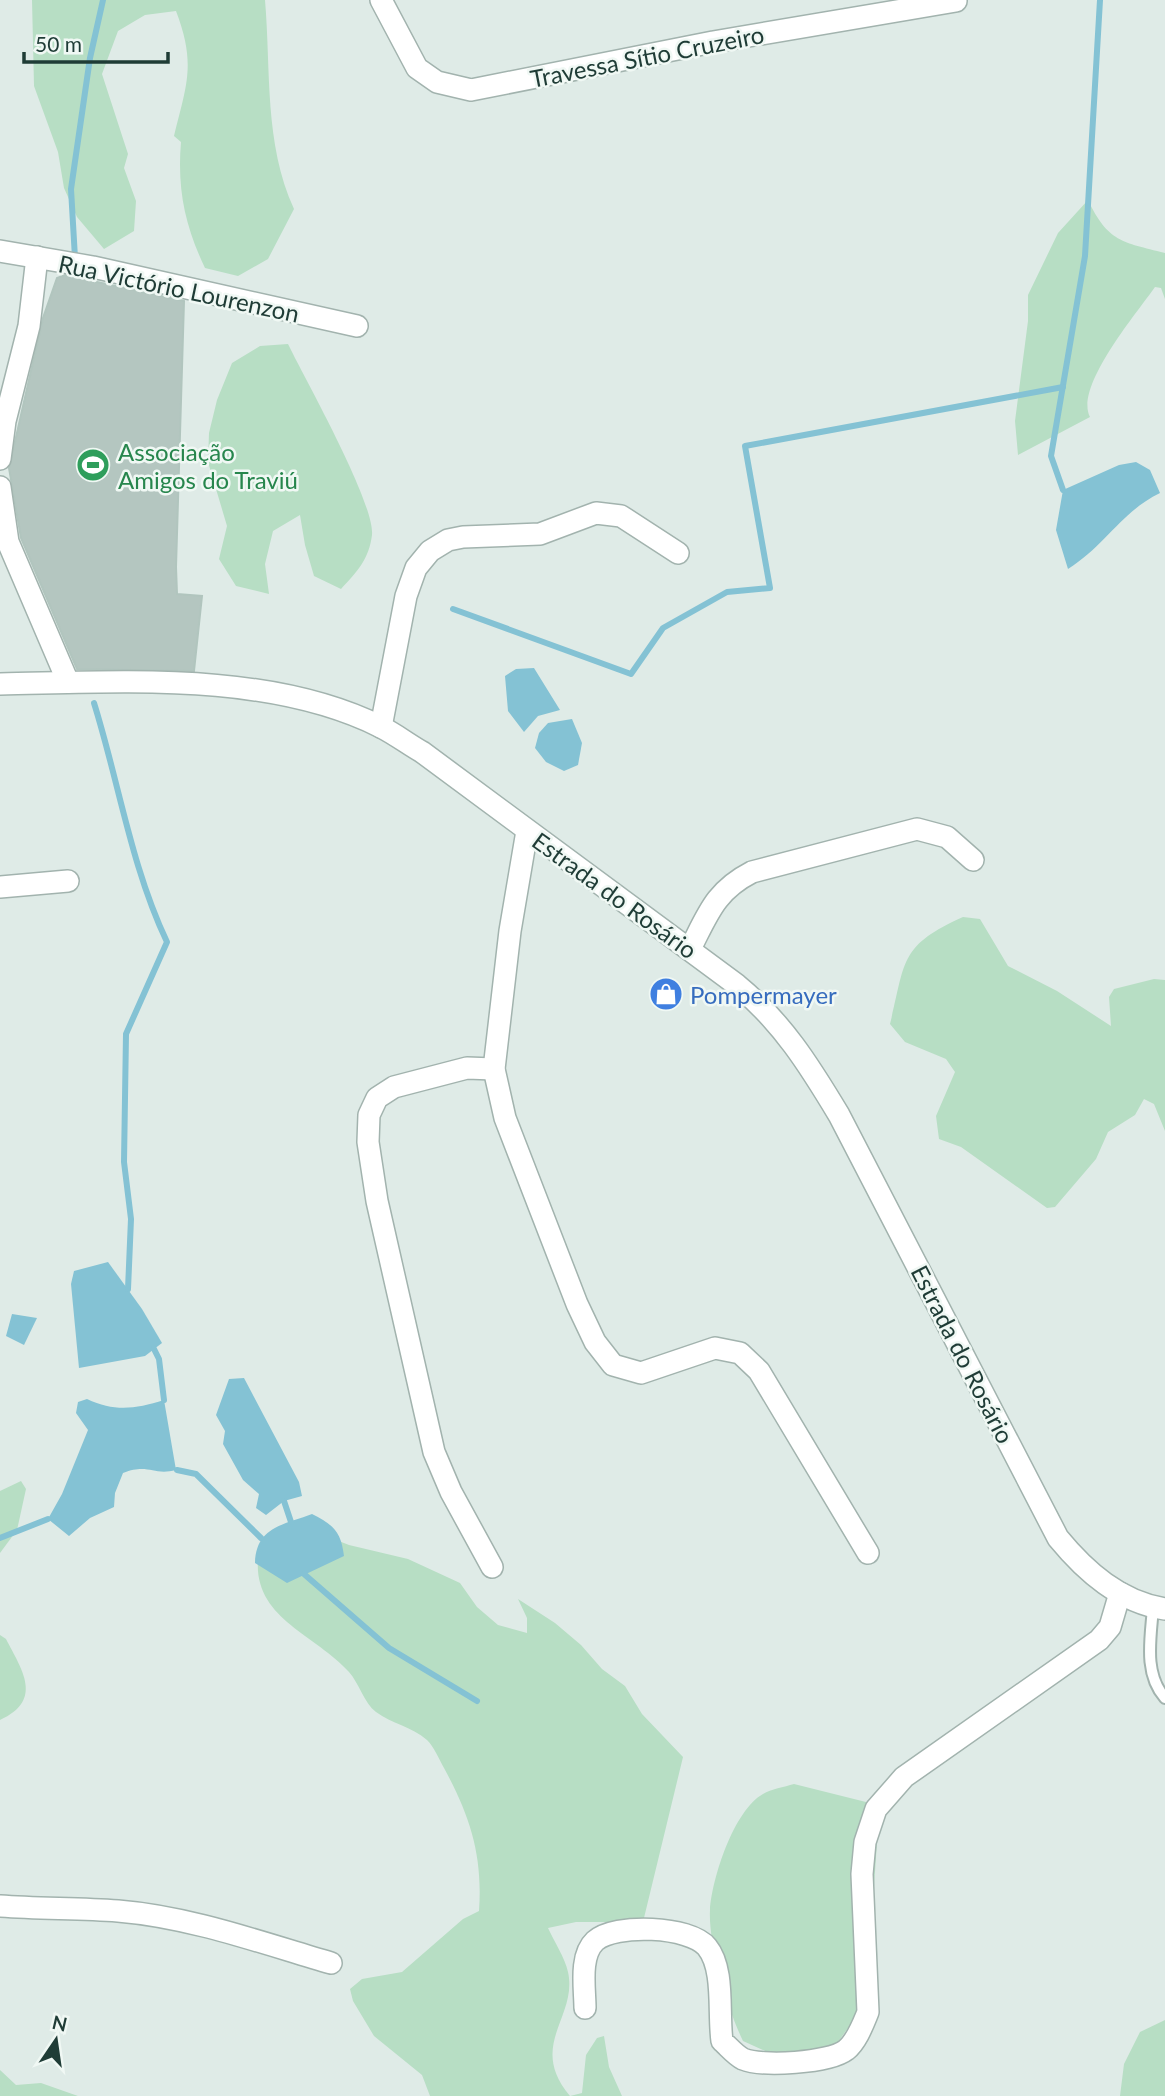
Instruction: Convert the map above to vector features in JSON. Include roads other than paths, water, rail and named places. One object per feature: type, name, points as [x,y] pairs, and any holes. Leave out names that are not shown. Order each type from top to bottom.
[{"type":"street","name":"Travessa Sítio Cruzeiro","points":[[381,0],[417,68],[437,82],[471,90],[713,42],[956,1]]},
{"type":"street","name":"Rua Victório Lourenzon","points":[[0,251],[357,326]]},
{"type":"street","points":[[0,459],[5,421],[29,326],[37,257]]},
{"type":"street","points":[[0,487],[8,542],[68,682]]},
{"type":"street","points":[[381,727],[406,596],[416,568],[430,551],[448,540],[540,534],[596,513],[621,516],[678,553]]},
{"type":"street","name":"Estrada do Rosário","points":[[0,684],[68,682],[260,691],[310,702],[381,727],[422,752],[690,949],[767,1010],[815,1075],[839,1115],[1058,1538],[1083,1569],[1120,1593],[1159,1608]]},
{"type":"street","points":[[690,949],[717,898],[730,883],[751,872],[917,829],[947,837],[973,860]]},
{"type":"street","points":[[527,831],[510,931],[494,1069],[505,1118],[577,1304],[595,1342],[613,1365],[641,1373],[715,1349],[740,1353],[759,1371],[867,1553]]},
{"type":"street","points":[[0,887],[68,881]]},
{"type":"street","points":[[492,1567],[451,1492],[435,1452],[398,1282],[377,1201],[368,1142],[369,1115],[377,1098],[394,1087],[467,1068],[494,1069]]},
{"type":"street","points":[[585,2008],[587,1953],[596,1941],[610,1934],[646,1929],[686,1933],[706,1945],[716,1964],[722,2041],[741,2058],[770,2065],[827,2057],[845,2050],[868,2012],[862,1874],[865,1842],[876,1809],[904,1777],[1099,1640],[1110,1627],[1120,1593]]},
{"type":"street","points":[[0,1906],[118,1911],[155,1916],[208,1927],[331,1964]]},
{"type":"lane","points":[[1159,1608],[1149,1660],[1157,1689],[1165,1698]]},
{"type":"water","points":[[1136,462],[1150,470],[1160,493],[1124,519],[1093,550],[1068,569],[1056,530],[1063,490],[1119,465]]},
{"type":"water","points":[[534,668],[560,710],[538,716],[524,732],[508,711],[505,676],[516,669]]},
{"type":"water","points":[[572,719],[582,743],[578,765],[564,771],[546,762],[535,748],[539,733],[548,723]]},
{"type":"water","points":[[108,1262],[142,1309],[162,1343],[145,1356],[79,1368],[71,1284],[74,1271]]},
{"type":"water","points":[[12,1314],[37,1318],[24,1345],[6,1336]]},
{"type":"water","points":[[244,1378],[299,1482],[302,1496],[284,1501],[266,1515],[256,1508],[259,1494],[243,1480],[223,1444],[225,1431],[216,1415],[229,1379]]},
{"type":"water","points":[[87,1399],[107,1406],[125,1408],[164,1400],[176,1470],[162,1472],[139,1469],[123,1473],[115,1493],[114,1507],[90,1518],[69,1536],[48,1519],[62,1494],[88,1430],[76,1413],[78,1402]]},
{"type":"water","points":[[312,1514],[335,1530],[344,1556],[287,1583],[255,1563],[260,1542],[266,1535],[281,1525]]},
{"type":"waterway","points":[[75,258],[71,189],[90,58],[103,0]]},
{"type":"waterway","points":[[1063,490],[1051,456],[1085,256],[1100,0]]},
{"type":"waterway","points":[[453,609],[631,674],[663,628],[727,592],[770,588],[745,446],[1063,387]]},
{"type":"waterway","points":[[94,703],[144,884],[167,942],[126,1034],[124,1162],[131,1219],[128,1289]]},
{"type":"waterway","points":[[154,1349],[159,1359],[164,1400]]},
{"type":"waterway","points":[[177,1470],[196,1474],[261,1538]]},
{"type":"waterway","points":[[284,1501],[291,1522]]},
{"type":"waterway","points":[[0,1538],[48,1519]]},
{"type":"waterway","points":[[304,1574],[389,1648],[477,1701]]},
{"type":"place","name":"Associação Amigos do Traviú","points":[[93,465]]},
{"type":"place","name":"Pompermayer","points":[[666,994]]}]
